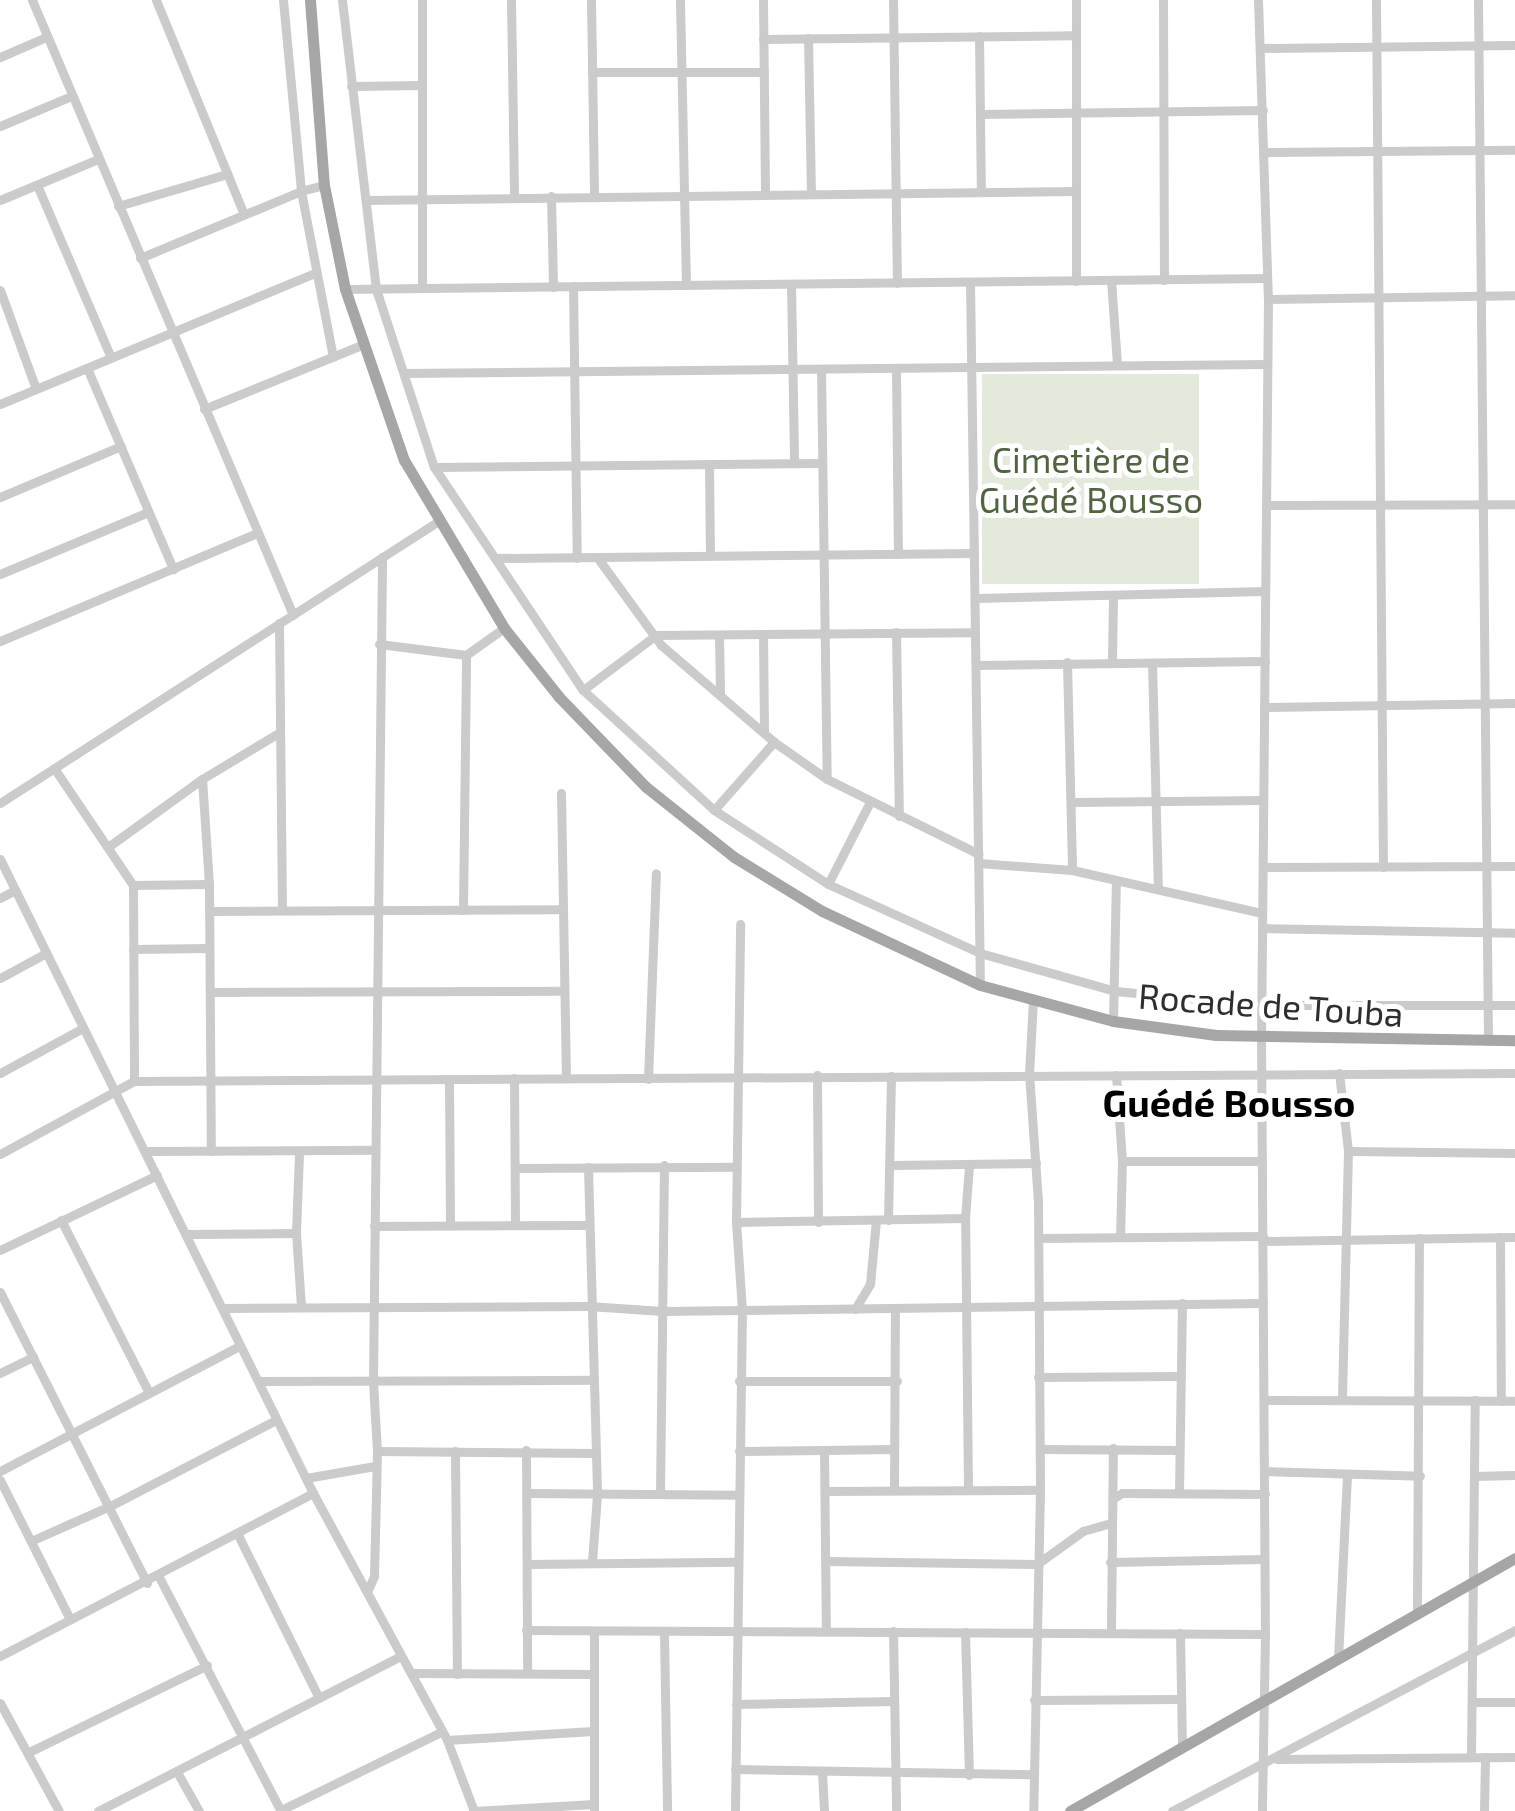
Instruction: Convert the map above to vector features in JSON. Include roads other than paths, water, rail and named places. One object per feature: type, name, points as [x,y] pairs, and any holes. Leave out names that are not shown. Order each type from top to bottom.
[{"type":"main road","name":"Rocade de Touba","points":[[310,0],[324,185],[345,289],[404,460],[437,522],[504,628],[598,740],[646,787],[734,857],[870,937],[980,985],[1113,1021],[1261,1037],[1515,1040]]},
{"type":"main road","points":[[1070,1811],[1515,1558]]},
{"type":"street","points":[[32,0],[293,614]]},
{"type":"street","points":[[156,0],[244,214]]},
{"type":"street","points":[[283,0],[301,191],[333,357]]},
{"type":"street","points":[[342,0],[376,288],[434,467],[583,690],[714,810],[828,884],[980,953],[1115,991],[1262,1006],[1515,1005]]},
{"type":"street","points":[[422,0],[422,288]]},
{"type":"street","points":[[511,0],[514,197]]},
{"type":"street","points":[[591,0],[594,196]]},
{"type":"street","points":[[680,0],[686,285]]},
{"type":"street","points":[[763,0],[765,194]]},
{"type":"street","points":[[893,0],[897,282]]},
{"type":"street","points":[[1076,0],[1076,281]]},
{"type":"street","points":[[1164,0],[1164,280]]},
{"type":"street","points":[[1258,0],[1268,299],[1261,1037],[1263,1701],[1268,1761],[1262,1811]]},
{"type":"street","points":[[1376,0],[1383,866]]},
{"type":"street","points":[[1478,0],[1488,1041]]},
{"type":"street","points":[[763,39],[1075,35]]},
{"type":"street","points":[[979,36],[981,192]]},
{"type":"street","points":[[0,57],[46,37]]},
{"type":"street","points":[[808,38],[811,194]]},
{"type":"street","points":[[1260,48],[1515,45]]},
{"type":"street","points":[[592,72],[764,72]]},
{"type":"street","points":[[351,86],[422,86]]},
{"type":"street","points":[[0,126],[71,96]]},
{"type":"street","points":[[980,114],[1263,110]]},
{"type":"street","points":[[1264,152],[1515,150]]},
{"type":"street","points":[[0,200],[98,159]]},
{"type":"street","points":[[118,206],[227,174]]},
{"type":"street","points":[[37,185],[111,358]]},
{"type":"street","points":[[140,258],[324,185]]},
{"type":"street","points":[[366,200],[1076,191]]},
{"type":"street","points":[[551,196],[553,286]]},
{"type":"street","points":[[0,404],[314,273]]},
{"type":"street","points":[[345,289],[1267,278]]},
{"type":"street","points":[[1111,280],[1117,364]]},
{"type":"street","points":[[970,282],[980,985]]},
{"type":"street","points":[[791,284],[794,463]]},
{"type":"street","points":[[574,286],[577,558]]},
{"type":"street","points":[[0,290],[4,315],[36,389]]},
{"type":"street","points":[[1268,299],[1515,294]]},
{"type":"street","points":[[204,409],[362,346]]},
{"type":"street","points":[[404,373],[1267,364]]},
{"type":"street","points":[[87,368],[173,569]]},
{"type":"street","points":[[896,368],[898,554]]},
{"type":"street","points":[[821,369],[827,779]]},
{"type":"street","points":[[0,497],[121,446]]},
{"type":"street","points":[[434,467],[822,463]]},
{"type":"street","points":[[709,464],[710,556]]},
{"type":"street","points":[[1266,505],[1515,504]]},
{"type":"street","points":[[0,574],[148,512]]},
{"type":"street","points":[[0,803],[437,522]]},
{"type":"street","points":[[0,641],[258,534]]},
{"type":"street","points":[[496,558],[974,553]]},
{"type":"street","points":[[367,1592],[374,1576],[376,1451],[372,1381],[382,557]]},
{"type":"street","points":[[598,558],[662,645],[774,742],[827,779],[870,802],[979,859],[1072,870],[1262,913]]},
{"type":"street","points":[[975,598],[1265,591]]},
{"type":"street","points":[[1112,596],[1112,662]]},
{"type":"street","points":[[279,623],[277,734],[282,910]]},
{"type":"street","points":[[379,644],[466,655],[504,628]]},
{"type":"street","points":[[896,632],[899,816]]},
{"type":"street","points":[[583,690],[656,635],[975,632]]},
{"type":"street","points":[[719,634],[720,694]]},
{"type":"street","points":[[763,634],[764,732]]},
{"type":"street","points":[[462,910],[466,655]]},
{"type":"street","points":[[976,666],[1264,661]]},
{"type":"street","points":[[1067,662],[1072,870]]},
{"type":"street","points":[[1152,662],[1158,887]]},
{"type":"street","points":[[1264,708],[1515,702]]},
{"type":"street","points":[[108,847],[202,779],[277,734]]},
{"type":"street","points":[[714,810],[774,742]]},
{"type":"street","points":[[54,768],[133,884],[134,1081]]},
{"type":"street","points":[[202,779],[209,884],[211,1150]]},
{"type":"street","points":[[561,792],[566,1078]]},
{"type":"street","points":[[1073,802],[1263,800]]},
{"type":"street","points":[[828,884],[870,802]]},
{"type":"street","points":[[0,859],[276,1420],[444,1736],[473,1811],[594,1808],[594,1632]]},
{"type":"street","points":[[1262,867],[1515,866]]},
{"type":"street","points":[[648,1078],[656,873]]},
{"type":"street","points":[[1113,1021],[1116,880]]},
{"type":"street","points":[[133,884],[209,884]]},
{"type":"street","points":[[0,898],[15,890]]},
{"type":"street","points":[[209,910],[562,909]]},
{"type":"street","points":[[735,1811],[738,1381],[742,1310],[736,1222],[740,924]]},
{"type":"street","points":[[1262,928],[1515,933]]},
{"type":"street","points":[[133,949],[209,948]]},
{"type":"street","points":[[0,978],[46,953]]},
{"type":"street","points":[[210,992],[564,990]]},
{"type":"street","points":[[1032,1000],[1030,1074],[1039,1238],[1036,1304],[1040,1449],[1033,1811]]},
{"type":"street","points":[[0,1074],[83,1028]]},
{"type":"street","points":[[1339,1073],[1348,1151],[1342,1400]]},
{"type":"street","points":[[0,1154],[134,1081],[1515,1073]]},
{"type":"street","points":[[817,1075],[818,1222]]},
{"type":"street","points":[[1116,1075],[1122,1161],[1120,1235]]},
{"type":"street","points":[[888,1220],[892,1076]]},
{"type":"street","points":[[514,1078],[515,1225]]},
{"type":"street","points":[[449,1079],[450,1225]]},
{"type":"street","points":[[146,1151],[299,1154],[375,1150]]},
{"type":"street","points":[[1348,1151],[1515,1153]]},
{"type":"street","points":[[299,1154],[296,1232],[301,1306]]},
{"type":"street","points":[[1122,1161],[1262,1161]]},
{"type":"street","points":[[892,1165],[1036,1163]]},
{"type":"street","points":[[660,1492],[664,1165]]},
{"type":"street","points":[[968,1490],[965,1218],[970,1166]]},
{"type":"street","points":[[514,1168],[737,1167]]},
{"type":"street","points":[[588,1168],[597,1495],[592,1561]]},
{"type":"street","points":[[0,1250],[157,1175]]},
{"type":"street","points":[[736,1222],[965,1218]]},
{"type":"street","points":[[61,1220],[148,1393]]},
{"type":"street","points":[[855,1308],[870,1284],[876,1220]]},
{"type":"street","points":[[374,1226],[588,1225]]},
{"type":"street","points":[[186,1234],[296,1232]]},
{"type":"street","points":[[1500,1237],[1500,1400]]},
{"type":"street","points":[[1039,1238],[1515,1237]]},
{"type":"street","points":[[1417,1614],[1418,1238]]},
{"type":"street","points":[[0,1292],[112,1505],[147,1582]]},
{"type":"street","points":[[1179,1493],[1182,1303]]},
{"type":"street","points":[[223,1308],[589,1306],[662,1311],[1263,1303]]},
{"type":"street","points":[[894,1489],[895,1309]]},
{"type":"street","points":[[1501,1318],[1515,1317]]},
{"type":"street","points":[[0,1470],[239,1346]]},
{"type":"street","points":[[0,1373],[34,1357]]},
{"type":"street","points":[[1038,1376],[1180,1376]]},
{"type":"street","points":[[259,1381],[594,1380]]},
{"type":"street","points":[[738,1381],[897,1382]]},
{"type":"street","points":[[1264,1400],[1515,1400]]},
{"type":"street","points":[[1472,1756],[1475,1400]]},
{"type":"street","points":[[31,1541],[112,1505],[276,1420]]},
{"type":"street","points":[[1111,1630],[1113,1448]]},
{"type":"street","points":[[1040,1449],[1178,1450]]},
{"type":"street","points":[[526,1450],[527,1674]]},
{"type":"street","points":[[824,1450],[826,1631]]},
{"type":"street","points":[[739,1451],[893,1450]]},
{"type":"street","points":[[376,1451],[595,1453]]},
{"type":"street","points":[[455,1451],[457,1674]]},
{"type":"street","points":[[306,1478],[375,1466]]},
{"type":"street","points":[[1265,1471],[1420,1476]]},
{"type":"street","points":[[1338,1659],[1347,1475]]},
{"type":"street","points":[[1475,1476],[1515,1475]]},
{"type":"street","points":[[0,1480],[70,1618]]},
{"type":"street","points":[[826,1491],[1040,1490]]},
{"type":"street","points":[[0,1656],[313,1493]]},
{"type":"street","points":[[527,1493],[738,1495]]},
{"type":"street","points":[[1114,1498],[1122,1493],[1265,1494]]},
{"type":"street","points":[[826,1561],[1037,1564],[1084,1531],[1111,1523]]},
{"type":"street","points":[[238,1535],[319,1698]]},
{"type":"street","points":[[1110,1562],[1263,1559]]},
{"type":"street","points":[[528,1564],[736,1562]]},
{"type":"street","points":[[158,1577],[281,1811],[444,1736],[593,1730]]},
{"type":"street","points":[[526,1630],[664,1634],[1037,1630],[1265,1634]]},
{"type":"street","points":[[1172,1811],[1515,1630]]},
{"type":"street","points":[[893,1631],[896,1811]]},
{"type":"street","points":[[964,1632],[968,1775]]},
{"type":"street","points":[[1180,1633],[1182,1746]]},
{"type":"street","points":[[664,1634],[666,1811]]},
{"type":"street","points":[[1495,1641],[1515,1641]]},
{"type":"street","points":[[100,1811],[401,1656]]},
{"type":"street","points":[[30,1752],[207,1664]]},
{"type":"street","points":[[411,1673],[593,1674]]},
{"type":"street","points":[[1034,1700],[1180,1700]]},
{"type":"street","points":[[736,1704],[894,1702]]},
{"type":"street","points":[[1472,1702],[1515,1702]]},
{"type":"street","points":[[0,1703],[59,1811]]},
{"type":"street","points":[[1484,1811],[1485,1757]]},
{"type":"street","points":[[1268,1761],[1515,1757]]},
{"type":"street","points":[[735,1770],[1034,1774]]},
{"type":"street","points":[[177,1772],[199,1811]]},
{"type":"street","points":[[822,1772],[824,1811]]},
{"type":"district","name":"Guédé Bousso","points":[[1229,1103]]},
{"type":"park label","name":"Cimetière de Guédé Bousso","points":[[1091,479]]}]
